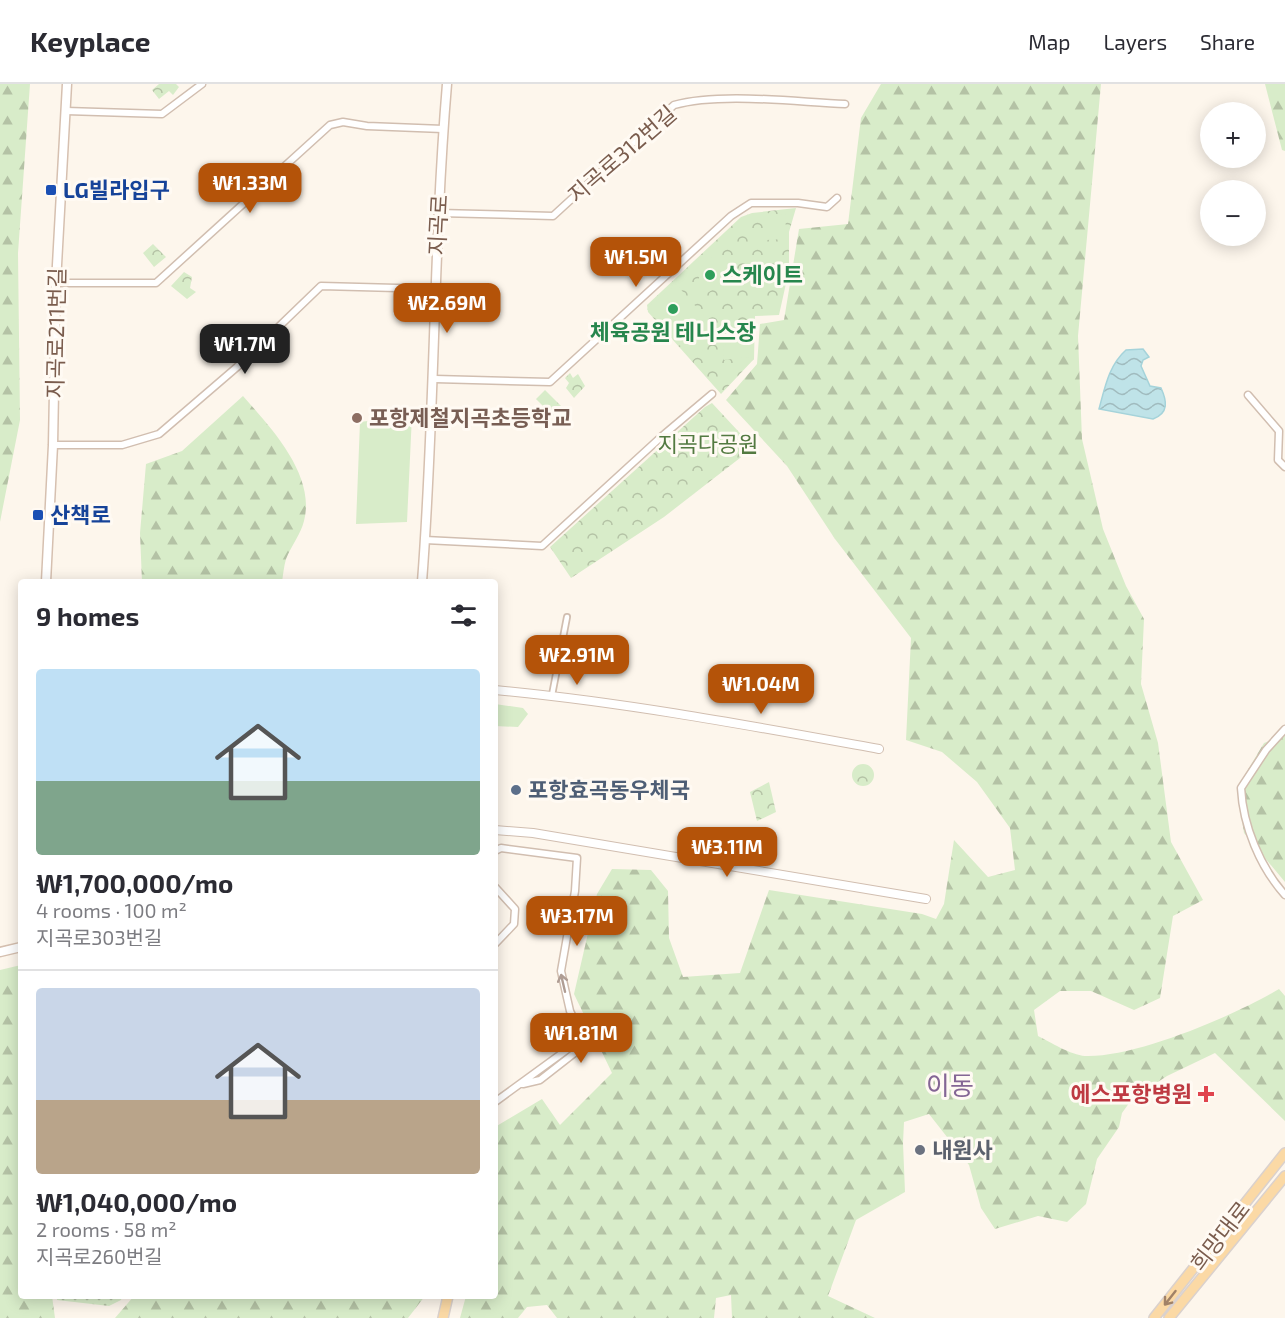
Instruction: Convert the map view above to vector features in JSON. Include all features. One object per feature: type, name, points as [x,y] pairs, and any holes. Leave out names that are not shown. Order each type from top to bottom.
[{"type":"main road","name":"지곡로211번길","points":[[46,579],[53,445],[56,283],[67,84]]},
{"type":"main road","name":"지곡로","points":[[422,579],[435,379],[435,289],[447,84]]},
{"type":"main road","points":[[0,952],[18,948]]},
{"type":"main road","name":"희망대로","points":[[1154,1318],[1285,1154]]},
{"type":"main road","name":"희망대로","points":[[1169,1318],[1285,1176]]},
{"type":"main road","points":[[443,1318],[447,1299]]},
{"type":"street","points":[[66,111],[162,114],[202,84]]},
{"type":"street","name":"지곡로312번길","points":[[439,213],[553,216],[641,134],[675,105],[685,102],[717,99],[844,104]]},
{"type":"street","points":[[56,283],[156,283],[330,125],[343,122],[367,126],[443,129]]},
{"type":"street","points":[[435,379],[550,382],[731,216],[751,203],[798,203],[827,207],[837,198]]},
{"type":"street","points":[[53,445],[122,446],[159,434],[237,366],[321,286],[435,289]]},
{"type":"street","points":[[425,540],[542,546],[661,437],[712,394]]},
{"type":"street","points":[[1248,395],[1278,431],[1278,460],[1285,467]]},
{"type":"street","points":[[552,695],[567,617]]},
{"type":"street","points":[[498,690],[552,695],[714,719],[879,748]]},
{"type":"street","points":[[1285,729],[1266,750],[1241,788],[1250,836],[1264,864],[1285,895]]},
{"type":"street","points":[[498,830],[533,833],[926,898]]},
{"type":"street","points":[[498,850],[501,848],[577,858],[575,891],[561,971],[570,1011],[583,1038],[524,1084],[498,1100]]},
{"type":"street","points":[[498,890],[515,909],[514,924],[498,941]]},
{"type":"green space","points":[[0,84],[30,84],[18,253],[20,420],[0,522]]},
{"type":"green space","points":[[159,84],[176,84],[179,87],[173,95],[169,91],[159,99],[152,90]]},
{"type":"green space","points":[[881,84],[1101,84],[1078,336],[1082,439],[1103,529],[1126,586],[1144,619],[1141,684],[1158,743],[1171,842],[1203,900],[1173,916],[1160,998],[1134,1010],[1091,991],[1060,991],[1034,1010],[1038,1036],[1079,1055],[1106,1055],[1157,1043],[1185,1033],[1238,1011],[1279,989],[1285,996],[1285,1121],[1215,1053],[1167,1076],[1132,1099],[1122,1113],[1119,1127],[1097,1159],[1086,1204],[1067,1222],[1038,1216],[995,1229],[981,1208],[969,1165],[929,1114],[904,1122],[905,1192],[856,1220],[828,1296],[875,1318],[732,1318],[731,1295],[716,1298],[714,1318],[557,1318],[547,1305],[527,1307],[518,1318],[460,1318],[465,1299],[498,1299],[498,1125],[542,1099],[560,1125],[612,1073],[574,994],[597,894],[612,869],[651,870],[668,891],[669,938],[683,977],[740,973],[769,890],[922,914],[936,919],[944,904],[954,840],[988,877],[1015,870],[1010,828],[977,782],[942,752],[906,740],[911,638],[835,539],[787,466],[726,400],[757,364],[760,324],[784,320],[799,229],[848,224],[861,118]]},
{"type":"green space","points":[[1265,84],[1285,84],[1285,151],[1282,150]]},
{"type":"green space","points":[[796,208],[789,232],[789,270],[779,315],[755,316],[754,359],[721,394],[648,312],[647,305],[741,217],[752,213]]},
{"type":"green space","points":[[767,213],[786,215],[785,239],[766,240]]},
{"type":"green space","points":[[153,244],[166,257],[154,267],[143,253]]},
{"type":"green space","name":"스케이트","points":[[715,256],[721,264],[720,276],[715,287],[707,293],[700,289],[699,274],[706,261]]},
{"type":"green space","points":[[184,272],[192,277],[190,288],[196,292],[187,299],[171,286]]},
{"type":"green space","points":[[676,284],[720,334],[693,360],[647,309]]},
{"type":"green space","points":[[748,341],[749,357],[724,360],[723,345]]},
{"type":"green space","points":[[570,373],[573,378],[578,374],[585,386],[574,398],[566,388],[569,383],[565,378]]},
{"type":"green space","points":[[545,390],[564,409],[556,419],[536,399]]},
{"type":"green space","points":[[243,396],[278,437],[297,470],[306,504],[301,531],[286,559],[283,579],[142,579],[140,533],[146,464],[182,451]]},
{"type":"green space","name":"지곡다공원","points":[[712,403],[751,445],[749,451],[664,517],[571,578],[550,547]]},
{"type":"green space","points":[[412,415],[407,522],[356,524],[360,422]]},
{"type":"green space","points":[[498,704],[523,708],[528,714],[518,727],[498,726]]},
{"type":"green space","points":[[1285,735],[1285,882],[1244,833],[1237,788],[1264,743]]},
{"type":"green space","points":[[863,764],[871,767],[874,775],[871,783],[863,786],[855,783],[852,775],[855,767]]},
{"type":"green space","points":[[769,782],[776,812],[757,821],[750,792]]},
{"type":"green space","points":[[18,966],[18,1299],[52,1299],[55,1318],[0,1318],[0,970]]},
{"type":"green space","points":[[57,1299],[121,1299],[109,1306]]},
{"type":"green space","points":[[131,1299],[423,1299],[408,1318],[115,1318]]},
{"type":"water","points":[[1143,349],[1149,357],[1143,360],[1141,366],[1150,386],[1161,388],[1165,397],[1162,413],[1153,419],[1099,409],[1115,362],[1126,350]]},
{"type":"place","name":"LG빌라입구","points":[[51,190]]},
{"type":"place","name":"스케이트","points":[[710,275]]},
{"type":"place","name":"체육공원 테니스장","points":[[673,309]]},
{"type":"place","name":"포항제철지곡초등학교","points":[[357,418]]},
{"type":"place","name":"산책로","points":[[38,515]]},
{"type":"place","name":"포항효곡동우체국","points":[[516,790]]},
{"type":"place","name":"에스포항병원","points":[[1206,1094]]},
{"type":"place","name":"내원사","points":[[920,1150]]},
{"type":"district","name":"이동","points":[[950,1086]]}]
